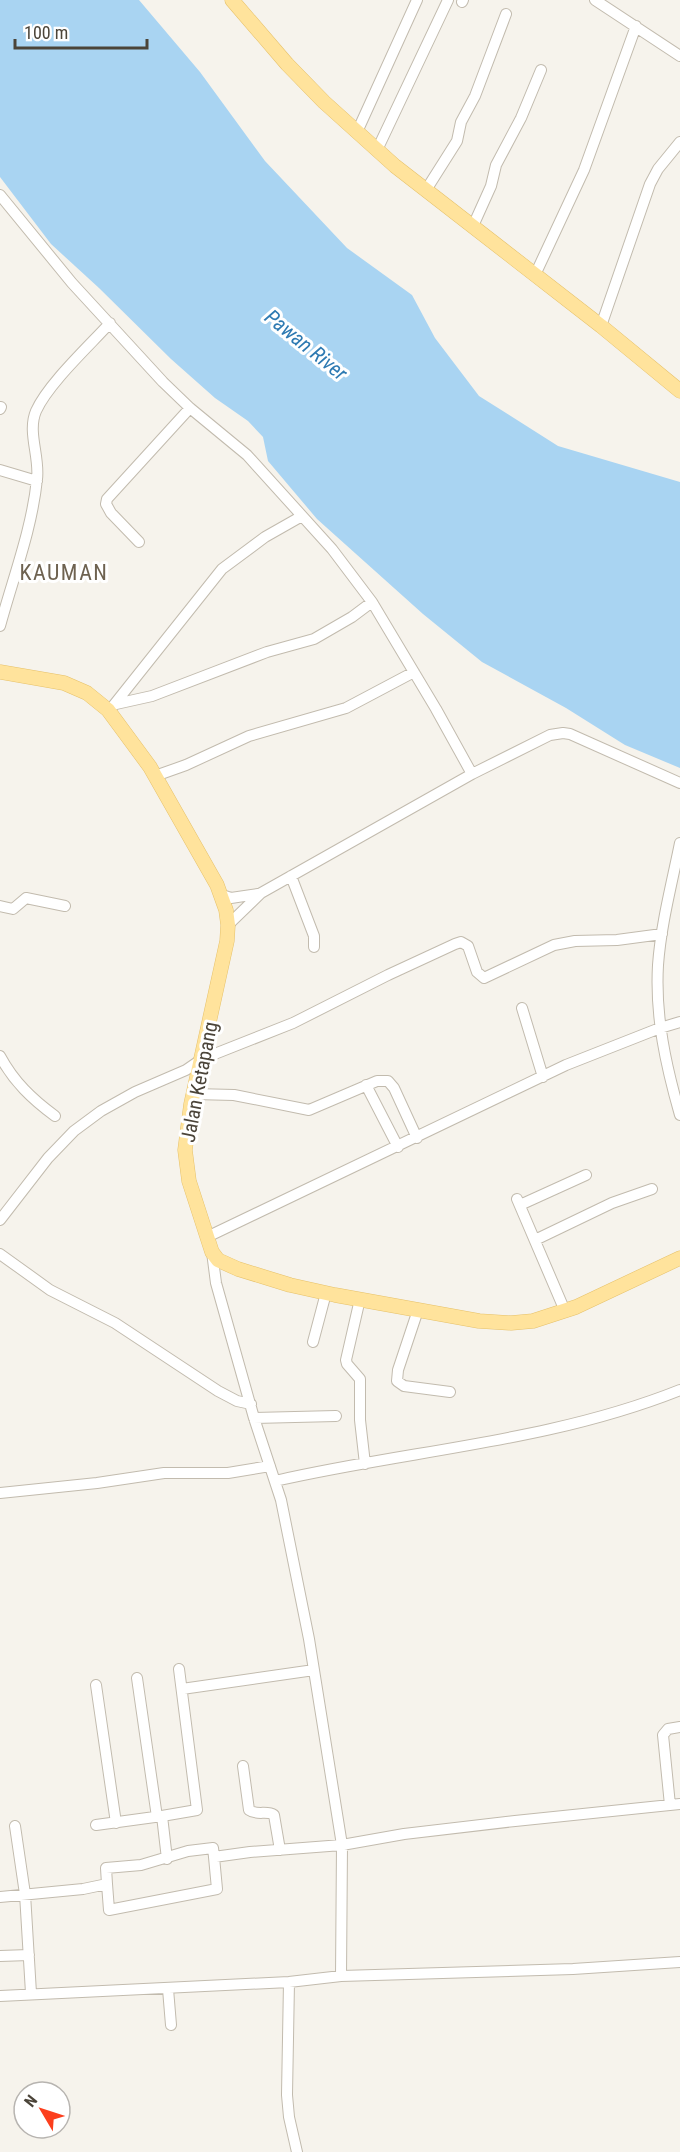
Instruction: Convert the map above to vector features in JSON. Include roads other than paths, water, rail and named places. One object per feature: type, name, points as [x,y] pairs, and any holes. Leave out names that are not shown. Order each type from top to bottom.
[{"type":"main road","points":[[232,0],[295,72],[377,150],[678,387]]},
{"type":"main road","name":"Jalan Ketapang","points":[[0,672],[64,683],[112,707],[155,776],[222,896],[228,925],[224,957],[186,1136],[186,1166],[212,1252]]},
{"type":"main road","points":[[212,1252],[218,1260],[238,1269],[326,1293],[479,1321],[511,1323],[533,1321],[565,1311],[680,1258]]},
{"type":"street","points":[[357,132],[417,0]]},
{"type":"street","points":[[377,150],[448,0]]},
{"type":"street","points":[[595,0],[680,56]]},
{"type":"street","points":[[426,190],[457,141],[461,122],[475,96],[506,14]]},
{"type":"street","points":[[535,275],[584,170],[636,27]]},
{"type":"street","points":[[472,226],[491,186],[496,165],[521,118],[541,70]]},
{"type":"street","points":[[601,326],[650,184],[658,169],[680,142]]},
{"type":"street","points":[[0,195],[69,279],[110,323],[190,408],[247,454],[332,549],[372,602],[472,774]]},
{"type":"street","points":[[0,626],[27,530],[37,481],[33,426],[36,411],[52,387],[110,323]]},
{"type":"street","points":[[139,542],[111,513],[106,504],[107,499],[190,408]]},
{"type":"street","points":[[0,470],[37,481]]},
{"type":"street","points":[[112,707],[222,569],[265,537],[302,516]]},
{"type":"street","points":[[112,707],[152,696],[267,652],[314,639],[352,617],[372,602]]},
{"type":"street","points":[[155,776],[186,765],[249,736],[346,708],[414,672]]},
{"type":"street","points":[[228,925],[261,893],[472,774],[550,735],[563,733],[575,736],[680,783]]},
{"type":"street","points":[[680,843],[662,934],[658,988],[660,1028],[669,1077],[680,1115]]},
{"type":"street","points":[[291,876],[314,936],[314,947]]},
{"type":"street","points":[[222,896],[231,898],[261,893]]},
{"type":"street","points":[[0,906],[13,909],[27,898],[65,906]]},
{"type":"street","points":[[0,1220],[48,1158],[74,1131],[110,1106],[135,1092],[186,1070],[202,1059],[292,1023],[455,944],[461,942],[468,946],[477,972],[484,978],[554,945],[575,940],[616,940],[662,934]]},
{"type":"street","points":[[522,1008],[543,1077]]},
{"type":"street","points":[[207,1237],[601,1050],[680,1022]]},
{"type":"street","points":[[0,1056],[10,1075],[33,1099],[55,1116]]},
{"type":"street","points":[[194,1094],[234,1095],[309,1110],[383,1080],[392,1084],[417,1138]]},
{"type":"street","points":[[366,1085],[398,1147]]},
{"type":"street","points":[[565,1311],[518,1202],[586,1175]]},
{"type":"street","points":[[535,1240],[612,1203],[652,1189]]},
{"type":"street","points":[[212,1252],[216,1283],[254,1418],[275,1481],[310,1644],[342,1845],[341,1976]]},
{"type":"street","points":[[0,1254],[50,1290],[115,1323],[218,1391],[237,1401],[250,1404]]},
{"type":"street","points":[[313,1342],[326,1293]]},
{"type":"street","points":[[360,1299],[346,1360],[360,1379],[360,1420],[365,1464]]},
{"type":"street","points":[[418,1310],[398,1370],[397,1381],[404,1386],[450,1392]]},
{"type":"street","points":[[275,1481],[558,1428],[635,1407],[680,1390]]},
{"type":"street","points":[[254,1418],[336,1416]]},
{"type":"street","points":[[0,1493],[158,1474],[228,1473],[270,1466]]},
{"type":"street","points":[[96,1825],[197,1810],[179,1669]]},
{"type":"street","points":[[182,1689],[314,1670]]},
{"type":"street","points":[[137,1677],[166,1859]]},
{"type":"street","points":[[96,1685],[116,1823]]},
{"type":"street","points":[[214,1857],[342,1845],[404,1834],[675,1805],[663,1735],[669,1729],[680,1727]]},
{"type":"street","points":[[243,1766],[249,1810],[253,1813],[274,1815],[280,1850]]},
{"type":"street","points":[[15,1826],[25,1894],[31,1993]]},
{"type":"street","points":[[213,1848],[217,1889],[109,1910],[106,1868],[141,1865],[166,1859],[188,1851],[213,1848]]},
{"type":"street","points":[[0,1897],[83,1889],[107,1884]]},
{"type":"street","points":[[0,1956],[29,1954]]},
{"type":"street","points":[[0,1996],[290,1982],[341,1976],[573,1969],[680,1962]]},
{"type":"street","points":[[290,1982],[287,2096],[297,2152]]},
{"type":"street","points":[[168,1989],[171,2025]]},
{"type":"water","name":"Pawan River","points":[[0,0],[139,0],[200,72],[265,161],[347,248],[412,295],[435,338],[479,396],[558,446],[680,482],[680,768],[625,745],[566,708],[482,662],[423,614],[317,519],[268,461],[263,437],[248,421],[215,398],[171,359],[51,244],[0,177]]},
{"type":"district","name":"KAUMAN","points":[[64,572]]}]
